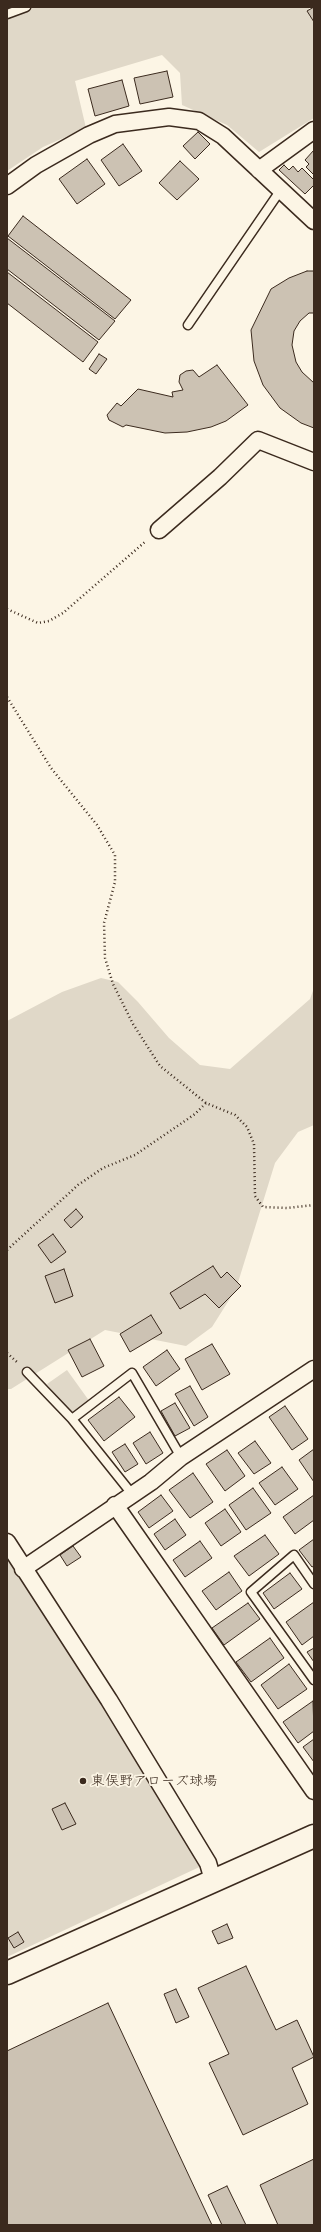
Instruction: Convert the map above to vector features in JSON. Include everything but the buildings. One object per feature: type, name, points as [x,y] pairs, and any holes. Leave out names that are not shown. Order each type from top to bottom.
[{"type":"street","points":[[7,186],[36,165],[89,135],[115,124],[170,117],[198,121],[217,132],[246,155],[280,191],[313,219]]},
{"type":"street","points":[[259,170],[314,130]]},
{"type":"street","points":[[159,530],[220,477],[258,440],[314,462]]},
{"type":"street","points":[[23,1569],[132,1494],[181,1457],[314,1369]]},
{"type":"street","points":[[115,1505],[314,1791]]},
{"type":"street","points":[[7,1542],[23,1569],[109,1700],[208,1863],[213,1880]]},
{"type":"street","points":[[7,1973],[314,1836]]},
{"type":"lane","points":[[7,14],[26,7]]},
{"type":"lane","points":[[188,325],[280,191]]},
{"type":"lane","points":[[27,1372],[72,1419],[132,1494]]},
{"type":"lane","points":[[72,1419],[132,1373],[181,1457]]},
{"type":"lane","points":[[314,1584],[294,1555],[251,1592],[314,1680]]},
{"type":"path","points":[[7,609],[38,623],[49,621],[63,613],[159,530]]},
{"type":"path","points":[[7,697],[50,768],[97,825],[115,856],[115,882],[104,923],[105,958],[113,984],[133,1024],[160,1066],[206,1103],[235,1115],[247,1127],[254,1144],[255,1196],[263,1207],[286,1208],[314,1205]]},
{"type":"path","points":[[7,1250],[78,1185],[103,1168],[135,1155],[189,1118],[206,1103]]},
{"type":"shaded area","points":[[7,7],[308,7],[314,16],[314,118],[259,152],[227,125],[182,105],[180,73],[162,55],[75,81],[86,128],[43,147],[7,171]]},
{"type":"shaded area","points":[[101,978],[118,982],[138,1002],[169,1038],[200,1065],[230,1069],[310,999],[314,988],[314,1125],[298,1132],[275,1163],[236,1289],[212,1327],[186,1346],[105,1330],[11,1389],[7,1389],[7,1021],[62,992]]},
{"type":"shaded area","points":[[67,1370],[90,1402],[71,1415],[47,1384]]},
{"type":"shaded area","name":"東俣野アローズ球場","points":[[7,1542],[208,1863],[7,1957]]},
{"type":"place","name":"東俣野アローズ球場","points":[[83,1781]]}]
